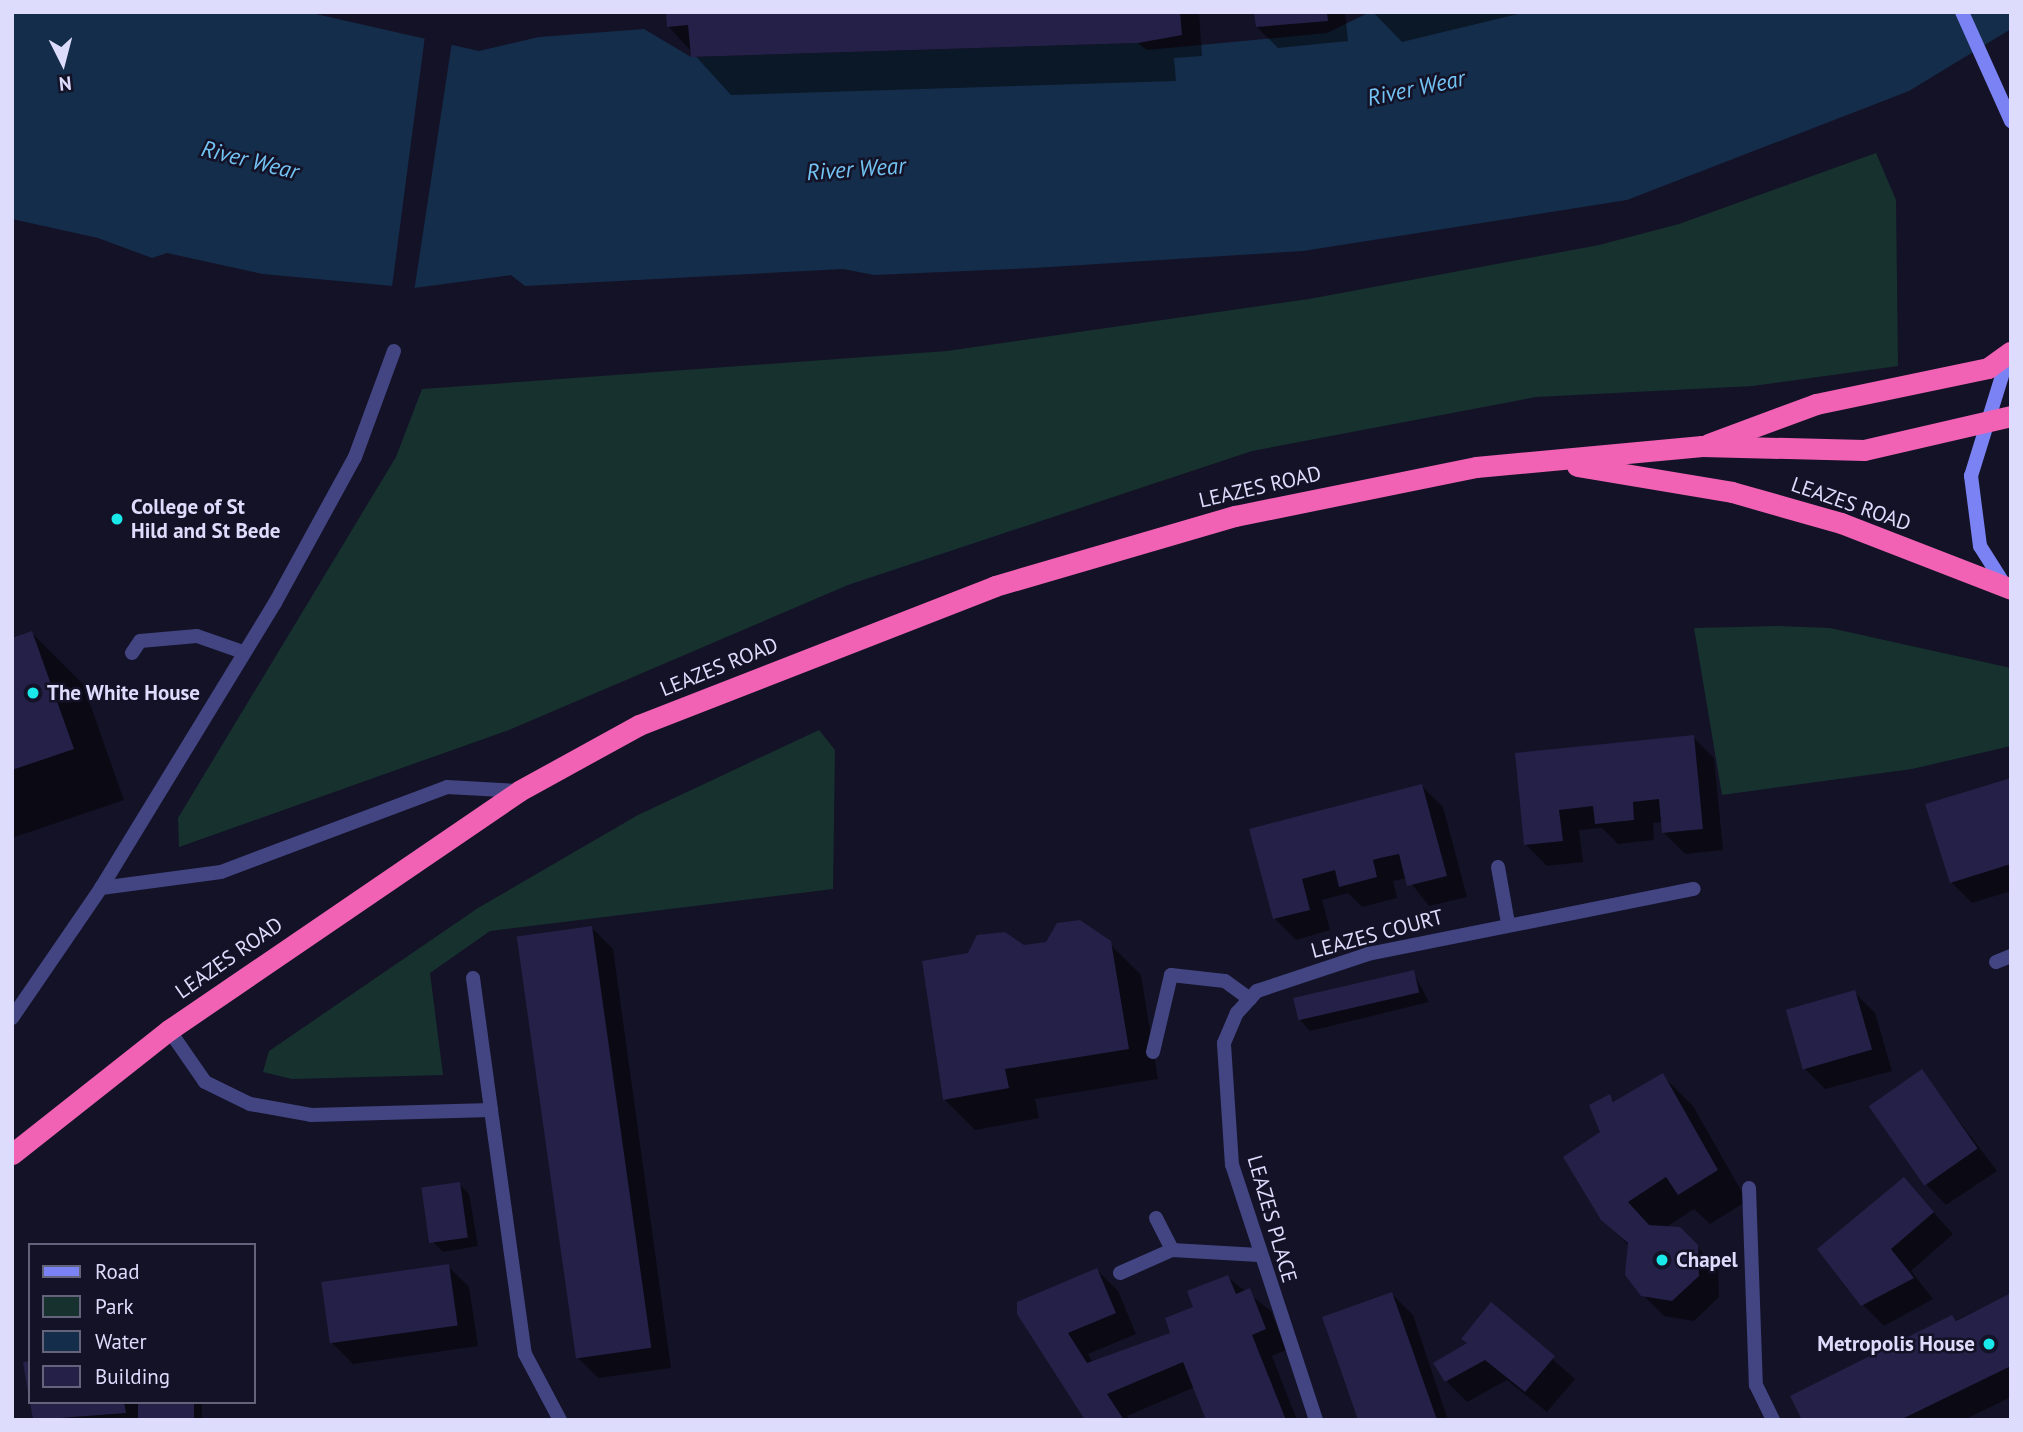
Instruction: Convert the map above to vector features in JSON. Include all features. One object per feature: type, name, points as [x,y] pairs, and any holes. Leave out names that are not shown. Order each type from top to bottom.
[{"type":"highway","points":[[1702,446],[1816,404],[1988,368],[2010,351]]},
{"type":"highway","name":"LEAZES ROAD","points":[[12,1154],[169,1030],[519,790],[639,725],[995,586],[1262,510],[1476,467],[1702,446],[1864,450],[1983,425],[2011,416]]},
{"type":"highway","name":"LEAZES ROAD","points":[[1551,462],[1732,492],[1840,523],[2009,589]]},
{"type":"street","points":[[1962,12],[2011,121]]},
{"type":"street","points":[[12,1017],[102,888],[243,652],[355,457],[394,351]]},
{"type":"street","points":[[2009,589],[1980,546],[1973,511],[1971,477],[1983,425],[2010,351]]},
{"type":"street","points":[[132,653],[140,640],[197,636],[243,652]]},
{"type":"street","points":[[102,888],[221,872],[447,787],[519,790]]},
{"type":"street","points":[[1498,867],[1508,923]]},
{"type":"street","name":"LEAZES COURT","points":[[1254,995],[1368,954],[1508,923],[1694,889]]},
{"type":"street","points":[[1996,962],[2011,956]]},
{"type":"street","points":[[1153,1052],[1171,975],[1225,981],[1254,995]]},
{"type":"street","points":[[474,978],[524,1353],[560,1420]]},
{"type":"street","name":"LEAZES PLACE","points":[[1254,995],[1224,1043],[1225,1104],[1232,1166],[1259,1255],[1316,1420]]},
{"type":"street","points":[[169,1030],[205,1082],[250,1104],[312,1115],[491,1110]]},
{"type":"street","points":[[1749,1188],[1756,1385],[1773,1420]]},
{"type":"street","points":[[1156,1218],[1172,1250]]},
{"type":"street","points":[[1120,1273],[1172,1250],[1259,1255]]},
{"type":"green space","points":[[1876,153],[1896,200],[1898,366],[1753,386],[1536,397],[1252,451],[848,585],[509,730],[179,847],[178,818],[396,457],[422,389],[947,351],[1309,299],[1599,245],[1679,224]]},
{"type":"green space","points":[[1694,628],[1830,628],[2011,668],[2011,746],[1912,769],[1722,795]]},
{"type":"green space","points":[[819,730],[835,750],[833,889],[490,931],[430,973],[443,1075],[292,1079],[263,1072],[269,1051],[478,908],[638,815]]},
{"type":"water","name":"River Wear","points":[[12,12],[307,12],[479,51],[539,37],[644,29],[691,57],[1138,43],[1147,50],[1327,33],[1370,12],[2011,12],[2011,29],[1909,91],[1627,200],[1303,251],[1034,268],[874,275],[843,269],[525,286],[511,275],[414,288],[263,274],[167,253],[152,258],[98,238],[12,219]]},
{"type":"pier","points":[[425,36],[452,42],[414,292],[392,287]]},
{"type":"building","points":[[666,12],[1180,12],[1182,35],[1138,43],[691,57],[688,25],[667,27]]},
{"type":"building","points":[[1254,12],[1327,12],[1328,21],[1256,27]]},
{"type":"building","name":"The White House","points":[[32,631],[74,749],[12,770],[12,638]]},
{"type":"building","points":[[1694,735],[1703,829],[1662,833],[1659,799],[1633,802],[1634,820],[1595,824],[1593,806],[1559,810],[1563,841],[1524,845],[1515,753]]},
{"type":"building","points":[[2011,778],[2011,864],[1950,883],[1925,804]]},
{"type":"building","points":[[1422,784],[1447,876],[1407,886],[1399,854],[1380,858],[1373,860],[1377,877],[1339,887],[1335,870],[1302,879],[1310,910],[1273,919],[1249,829]]},
{"type":"building","points":[[1080,920],[1111,941],[1129,1049],[1005,1069],[1009,1088],[943,1100],[922,961],[968,953],[977,935],[1005,932],[1024,945],[1046,942],[1057,923]]},
{"type":"building","points":[[592,926],[651,1348],[576,1358],[517,937]]},
{"type":"building","points":[[1414,970],[1419,992],[1298,1020],[1293,998]]},
{"type":"building","points":[[1855,990],[1872,1050],[1803,1069],[1786,1010]]},
{"type":"building","points":[[1922,1069],[1978,1148],[1924,1186],[1869,1106]]},
{"type":"building","points":[[1663,1073],[1718,1170],[1678,1195],[1666,1177],[1628,1202],[1649,1225],[1680,1227],[1698,1245],[1699,1276],[1672,1301],[1641,1296],[1625,1275],[1628,1243],[1601,1220],[1563,1157],[1600,1132],[1589,1105],[1610,1094],[1613,1102]]},
{"type":"building","points":[[1904,1177],[1934,1212],[1891,1249],[1914,1278],[1861,1306],[1817,1249]]},
{"type":"building","points":[[460,1182],[468,1237],[429,1243],[421,1187]]},
{"type":"building","points":[[449,1264],[458,1325],[330,1343],[321,1282]]},
{"type":"building","points":[[1097,1268],[1116,1313],[1068,1333],[1087,1363],[1170,1333],[1165,1318],[1193,1307],[1187,1291],[1228,1275],[1236,1294],[1250,1288],[1266,1329],[1252,1335],[1286,1420],[1206,1420],[1183,1362],[1107,1394],[1124,1420],[1085,1420],[1017,1314],[1017,1302]]},
{"type":"building","points":[[1392,1292],[1437,1420],[1358,1420],[1322,1317]]},
{"type":"building","points":[[2011,1293],[2011,1366],[1900,1420],[1802,1420],[1790,1396],[1952,1315],[1956,1321]]},
{"type":"building","points":[[1491,1302],[1555,1356],[1525,1392],[1485,1360],[1445,1382],[1433,1363],[1467,1343],[1461,1339]]},
{"type":"building","points":[[28,1361],[28,1393],[23,1362]]},
{"type":"building","points":[[30,1404],[124,1404],[126,1413],[33,1420]]},
{"type":"building","points":[[138,1404],[194,1404],[194,1420],[138,1420]]},
{"type":"place","name":"College of St Hild and St Bede","points":[[117,519]]},
{"type":"place","name":"The White House","points":[[33,693]]},
{"type":"place","name":"Chapel","points":[[1662,1260]]},
{"type":"place","name":"Metropolis House","points":[[1989,1344]]}]
